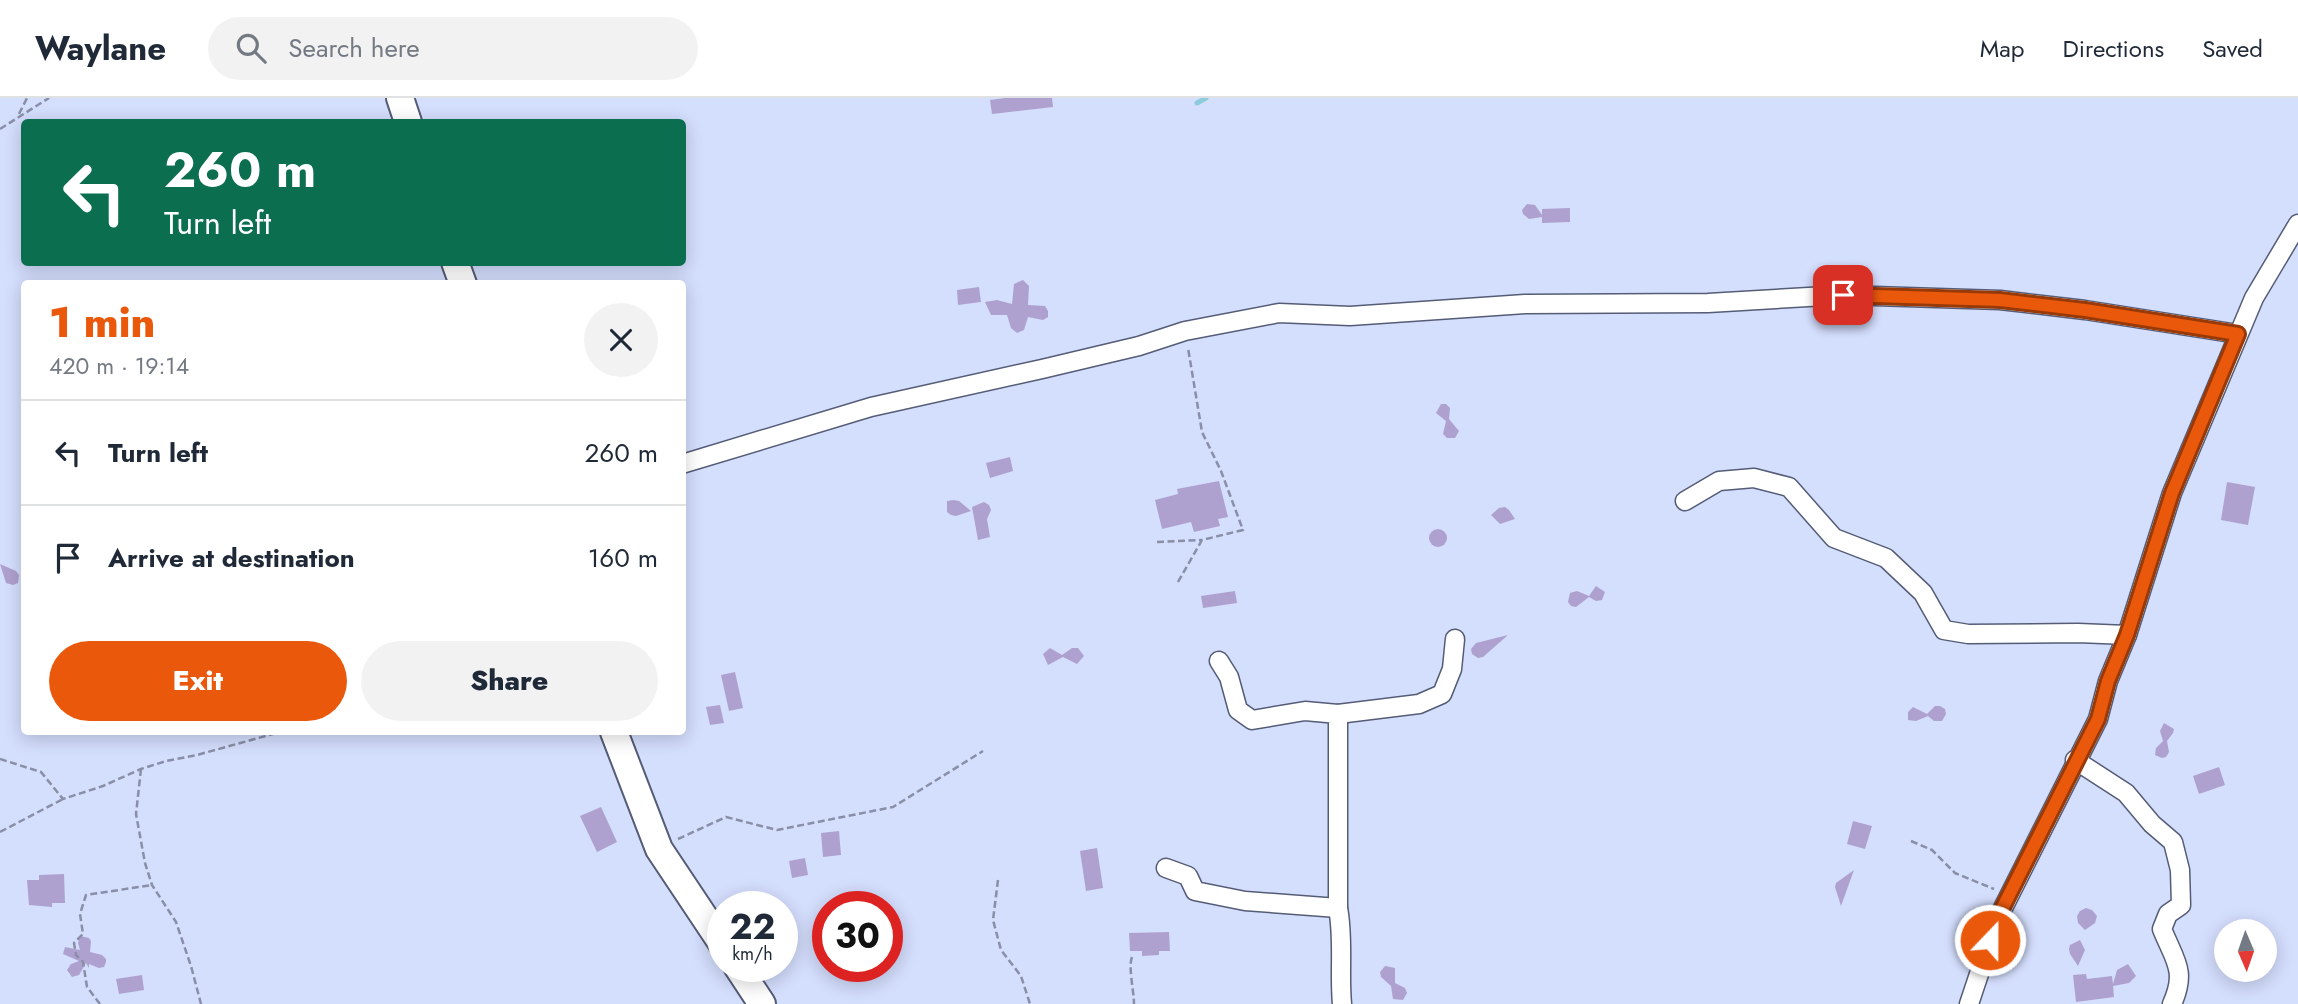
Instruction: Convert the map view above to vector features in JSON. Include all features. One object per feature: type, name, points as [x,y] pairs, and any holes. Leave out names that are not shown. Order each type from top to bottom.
[{"type":"street","points":[[400,98],[407,119]]},
{"type":"street","points":[[1969,1004],[1997,919],[2011,896],[2075,760],[2098,719],[2108,681],[2127,635],[2172,493],[2253,298],[2298,224]]},
{"type":"street","points":[[686,463],[871,407],[1139,346],[1185,331],[1279,313],[1350,316],[1525,304],[1708,303],[1843,295],[2000,300],[2085,310],[2238,334]]},
{"type":"street","points":[[1685,501],[1719,481],[1754,478],[1789,487],[1834,538],[1886,558],[1923,593],[1944,630],[1968,634],[2078,632],[2127,635]]},
{"type":"street","points":[[1219,661],[1229,677],[1238,710],[1252,720],[1305,710],[1338,714],[1419,704],[1441,694],[1452,669],[1455,639]]},
{"type":"street","points":[[1338,714],[1338,908],[1341,925],[1342,1004]]},
{"type":"street","points":[[615,735],[660,849],[707,921]]},
{"type":"street","points":[[2075,760],[2126,793],[2152,824],[2173,842],[2180,870],[2180,905],[2168,914],[2162,929],[2180,971],[2179,993],[2172,1004]]},
{"type":"street","points":[[1166,868],[1188,876],[1195,891],[1245,901],[1338,908]]},
{"type":"street","points":[[748,982],[762,1004]]},
{"type":"path","points":[[17,117],[27,98]]},
{"type":"path","points":[[0,129],[49,98]]},
{"type":"path","points":[[1157,542],[1202,540],[1243,530],[1221,471],[1202,432],[1185,331]]},
{"type":"path","points":[[1178,582],[1202,540]]},
{"type":"path","points":[[0,832],[63,799],[103,786],[141,769],[269,735]]},
{"type":"path","points":[[660,849],[726,817],[777,830],[893,807],[983,751]]},
{"type":"path","points":[[0,759],[41,772],[63,799]]},
{"type":"path","points":[[141,769],[136,814],[152,885],[176,922],[201,1004]]},
{"type":"path","points":[[1911,841],[1932,850],[1955,873],[2011,896]]},
{"type":"path","points":[[998,880],[993,920],[1001,950],[1021,976],[1030,1004]]},
{"type":"path","points":[[100,1004],[87,987],[83,961],[76,955],[74,943],[83,934],[80,914],[86,895],[152,885]]},
{"type":"path","points":[[1132,957],[1130,964],[1134,1004]]},
{"type":"building","points":[[1052,98],[1053,107],[992,114],[990,100]]},
{"type":"building","points":[[1527,204],[1535,205],[1542,215],[1542,209],[1570,208],[1570,222],[1542,223],[1542,217],[1529,219],[1522,210]]},
{"type":"building","points":[[1023,280],[1029,286],[1028,305],[1045,306],[1048,317],[1043,320],[1028,317],[1024,330],[1017,333],[1011,328],[1007,315],[991,315],[985,302],[997,300],[1012,304],[1014,284]]},
{"type":"building","points":[[979,287],[981,302],[958,305],[957,290]]},
{"type":"building","points":[[1441,404],[1450,408],[1449,419],[1459,431],[1455,438],[1447,438],[1443,434],[1446,421],[1436,413]]},
{"type":"building","points":[[1010,457],[1013,471],[990,478],[986,463]]},
{"type":"building","points":[[1219,481],[1228,517],[1218,519],[1220,526],[1194,532],[1191,522],[1162,529],[1155,500],[1178,494],[1177,489]]},
{"type":"building","points":[[2227,482],[2255,487],[2248,525],[2221,520]]},
{"type":"building","points":[[954,500],[971,511],[951,515],[947,512],[947,501]]},
{"type":"building","points":[[984,502],[991,510],[987,519],[990,537],[978,540],[972,507]]},
{"type":"building","points":[[1505,507],[1515,519],[1500,524],[1491,515],[1499,508]]},
{"type":"building","points":[[1434,529],[1442,529],[1447,538],[1445,545],[1434,547],[1429,542],[1429,534]]},
{"type":"building","points":[[0,564],[16,571],[19,575],[18,583],[6,583]]},
{"type":"building","points":[[1596,586],[1605,592],[1602,600],[1596,601],[1589,597],[1576,607],[1568,602],[1570,593],[1577,591],[1589,596]]},
{"type":"building","points":[[1235,591],[1237,603],[1203,608],[1201,596]]},
{"type":"building","points":[[1508,635],[1483,657],[1478,658],[1472,654],[1471,649],[1476,643]]},
{"type":"building","points":[[1050,648],[1062,655],[1072,648],[1078,648],[1084,656],[1077,664],[1063,657],[1048,665],[1043,654]]},
{"type":"building","points":[[735,672],[743,708],[729,711],[721,675]]},
{"type":"building","points":[[720,705],[724,723],[710,725],[706,707]]},
{"type":"building","points":[[1935,706],[1945,709],[1946,714],[1942,721],[1934,721],[1928,716],[1916,721],[1908,720],[1908,712],[1913,707],[1927,714]]},
{"type":"building","points":[[2164,723],[2174,729],[2167,741],[2169,752],[2162,758],[2155,755],[2156,748],[2163,741],[2160,731]]},
{"type":"building","points":[[2219,767],[2225,785],[2199,794],[2193,776]]},
{"type":"building","points":[[601,807],[617,842],[597,852],[580,816]]},
{"type":"building","points":[[1853,821],[1872,826],[1865,849],[1847,844]]},
{"type":"building","points":[[839,831],[841,855],[823,857],[821,833]]},
{"type":"building","points":[[1097,848],[1103,888],[1086,891],[1080,851]]},
{"type":"building","points":[[805,858],[808,875],[792,878],[789,861]]},
{"type":"building","points":[[1854,870],[1841,906],[1836,883]]},
{"type":"building","points":[[64,874],[65,903],[52,903],[52,907],[29,905],[27,880],[39,880],[39,875]]},
{"type":"building","points":[[2086,908],[2097,916],[2095,923],[2085,930],[2078,923],[2077,916]]},
{"type":"building","points":[[1169,932],[1170,951],[1142,956],[1142,951],[1130,951],[1129,933]]},
{"type":"building","points":[[80,936],[89,938],[90,952],[102,955],[106,962],[104,967],[99,968],[89,964],[89,968],[86,963],[79,975],[72,977],[67,970],[71,964],[79,961],[63,954],[65,947],[80,950]]},
{"type":"building","points":[[2080,940],[2085,950],[2078,966],[2069,949],[2070,945]]},
{"type":"building","points":[[2128,964],[2136,976],[2129,983],[2113,986],[2114,997],[2076,1002],[2073,975],[2086,974],[2087,979],[2112,976],[2113,984],[2117,970]]},
{"type":"building","points":[[1385,966],[1395,968],[1395,983],[1405,988],[1407,993],[1403,1000],[1393,999],[1391,986],[1381,977],[1380,972]]},
{"type":"building","points":[[142,975],[144,990],[119,994],[116,979]]},
{"type":"waterway","points":[[1197,103],[1206,98]]},
{"type":"route","points":[[1843,295],[2000,300],[2163,321],[2238,334],[2172,493],[2127,635],[2108,681],[2098,719],[2075,760],[2011,896],[1997,919],[1990,940]]}]
